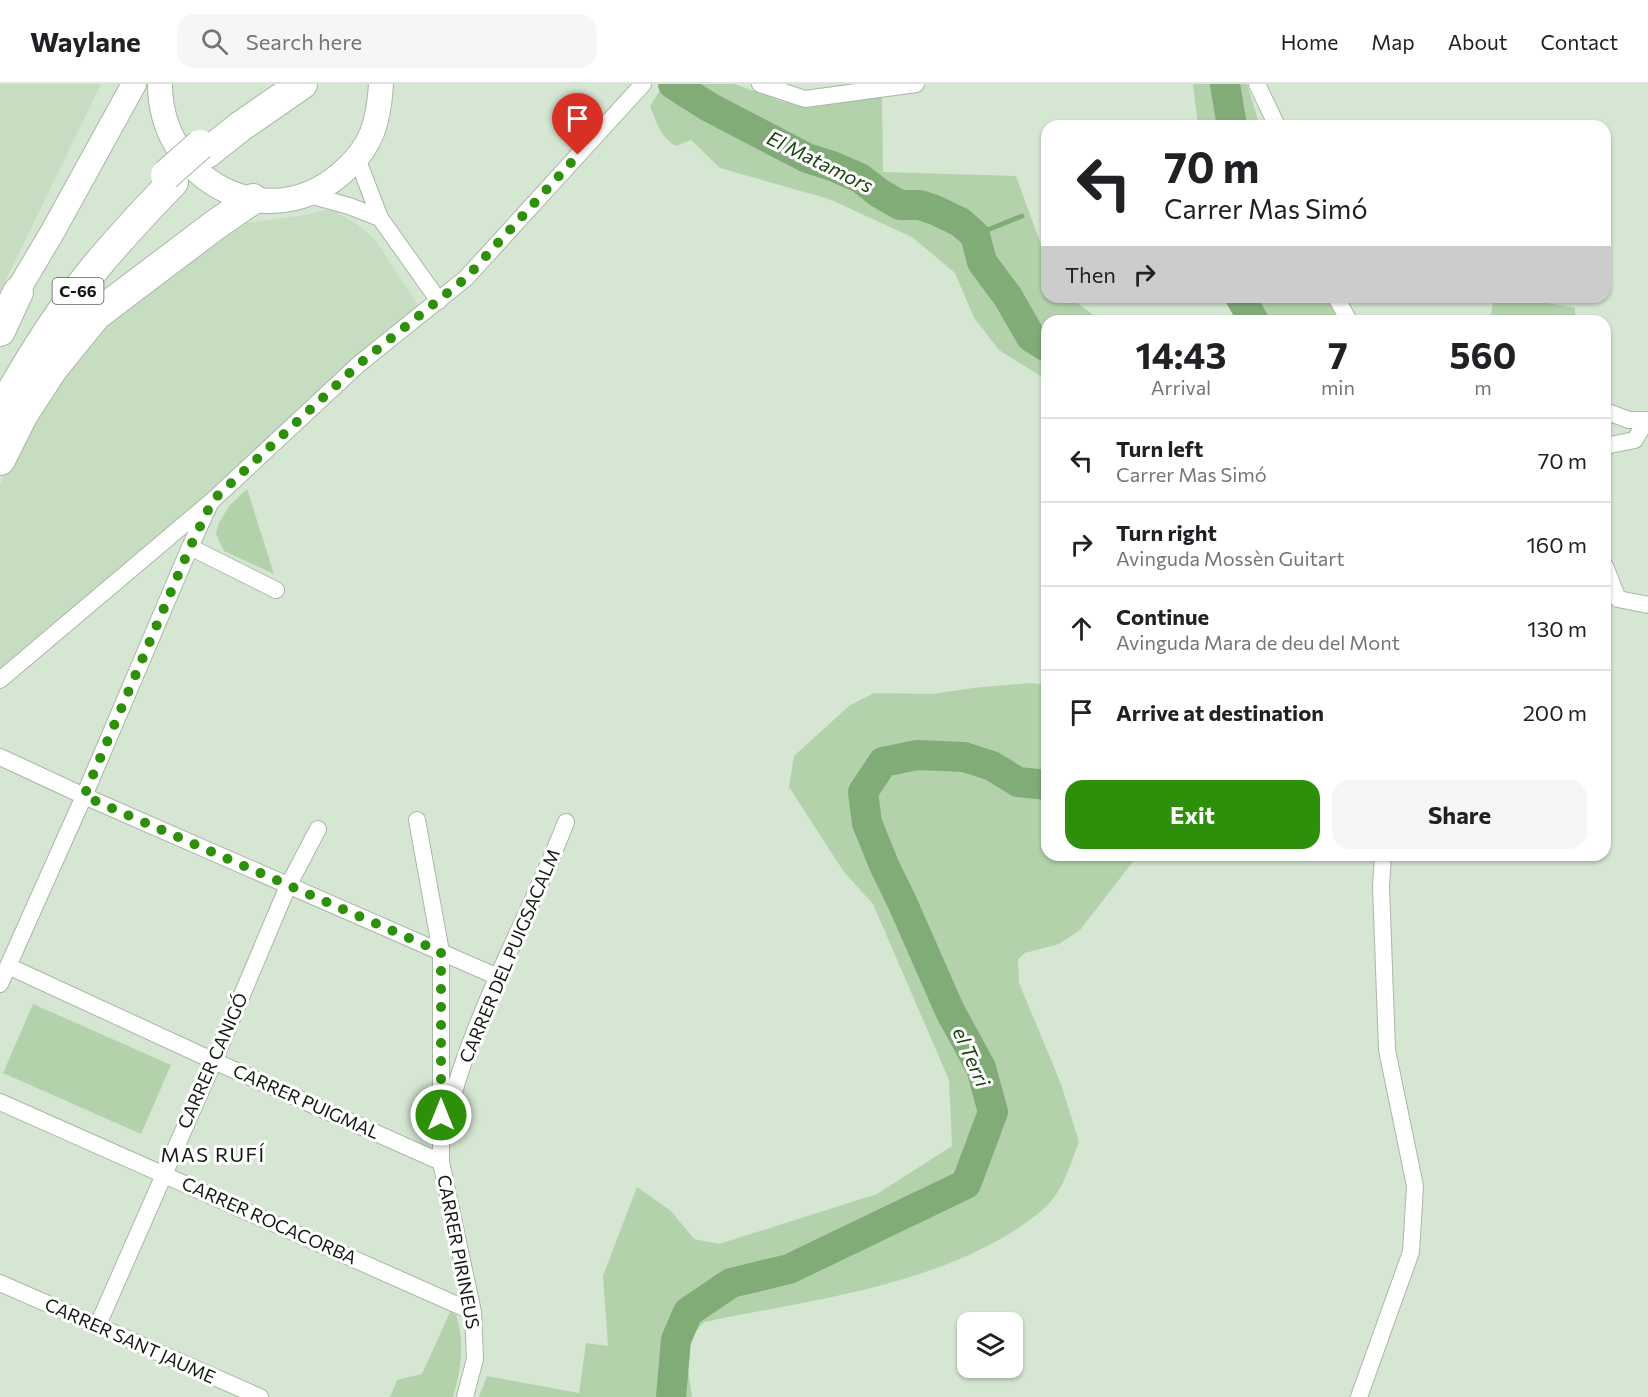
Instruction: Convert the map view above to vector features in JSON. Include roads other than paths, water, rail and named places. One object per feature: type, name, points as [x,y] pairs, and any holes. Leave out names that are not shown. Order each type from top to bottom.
[{"type":"highway","name":"C-66","points":[[0,382],[16,354],[95,249],[203,149],[284,84]]},
{"type":"highway","name":"C-66","points":[[203,149],[302,84]]},
{"type":"highway","name":"C-66","points":[[0,413],[56,321],[83,284],[169,179]]},
{"type":"highway","points":[[0,460],[23,414],[53,368],[96,315],[215,225],[254,199]]},
{"type":"highway","points":[[0,331],[18,292]]},
{"type":"main road","points":[[160,84],[164,120],[172,140],[197,173],[233,194],[271,200],[306,194],[334,180],[357,158],[371,135],[379,109],[381,84]]},
{"type":"main road","points":[[0,319],[18,292],[129,88]]},
{"type":"street","points":[[0,680],[213,500],[359,364],[466,278],[643,84]]},
{"type":"street","points":[[759,84],[805,99],[916,84]]},
{"type":"street","points":[[1257,84],[1275,120]]},
{"type":"street","points":[[357,158],[380,218],[439,302]]},
{"type":"street","points":[[306,194],[349,206],[380,218]]},
{"type":"street","points":[[1611,413],[1629,420],[1647,420]]},
{"type":"street","points":[[1611,446],[1635,440],[1647,420]]},
{"type":"street","points":[[0,984],[84,796],[190,547],[213,500]]},
{"type":"street","points":[[190,547],[276,590]]},
{"type":"street","points":[[1611,581],[1618,599],[1648,605]]},
{"type":"street","points":[[0,757],[498,977]]},
{"type":"street","name":"CARRER PIRINEUS","points":[[417,820],[441,952],[441,1162],[472,1312],[475,1359],[465,1397]]},
{"type":"street","name":"CARRER DEL PUIGSACALM","points":[[441,1162],[456,1083],[498,977],[566,822]]},
{"type":"street","name":"CARRER CANIGÓ","points":[[97,1327],[214,1062],[288,886],[318,829]]},
{"type":"street","points":[[1359,1397],[1412,1252],[1415,1186],[1387,1050],[1381,886],[1383,861]]},
{"type":"street","name":"CARRER PUIGMAL","points":[[8,966],[214,1062],[441,1162]]},
{"type":"street","name":"CARRER ROCACORBA","points":[[0,1102],[472,1312]]},
{"type":"street","name":"CARRER SANT JAUME","points":[[0,1283],[260,1397]]},
{"type":"waterway","name":"El Matamors","points":[[673,84],[709,107],[807,158],[860,178],[879,193],[900,205],[920,205],[960,222],[975,235],[982,262],[1008,297],[1031,337],[1041,343]]},
{"type":"waterway","name":"el Terri","points":[[1225,84],[1231,120]]},
{"type":"waterway","points":[[975,235],[1022,216]]},
{"type":"waterway","name":"el Terri","points":[[1244,303],[1250,315]]},
{"type":"waterway","name":"el Terri","points":[[671,1397],[676,1340],[688,1312],[731,1283],[789,1269],[966,1184],[993,1112],[981,1068],[950,1011],[884,865],[867,823],[863,792],[883,762],[917,755],[964,757],[992,766],[1018,782],[1041,784]]},
{"type":"district","name":"MAS RUFÍ","points":[[213,1155]]}]
